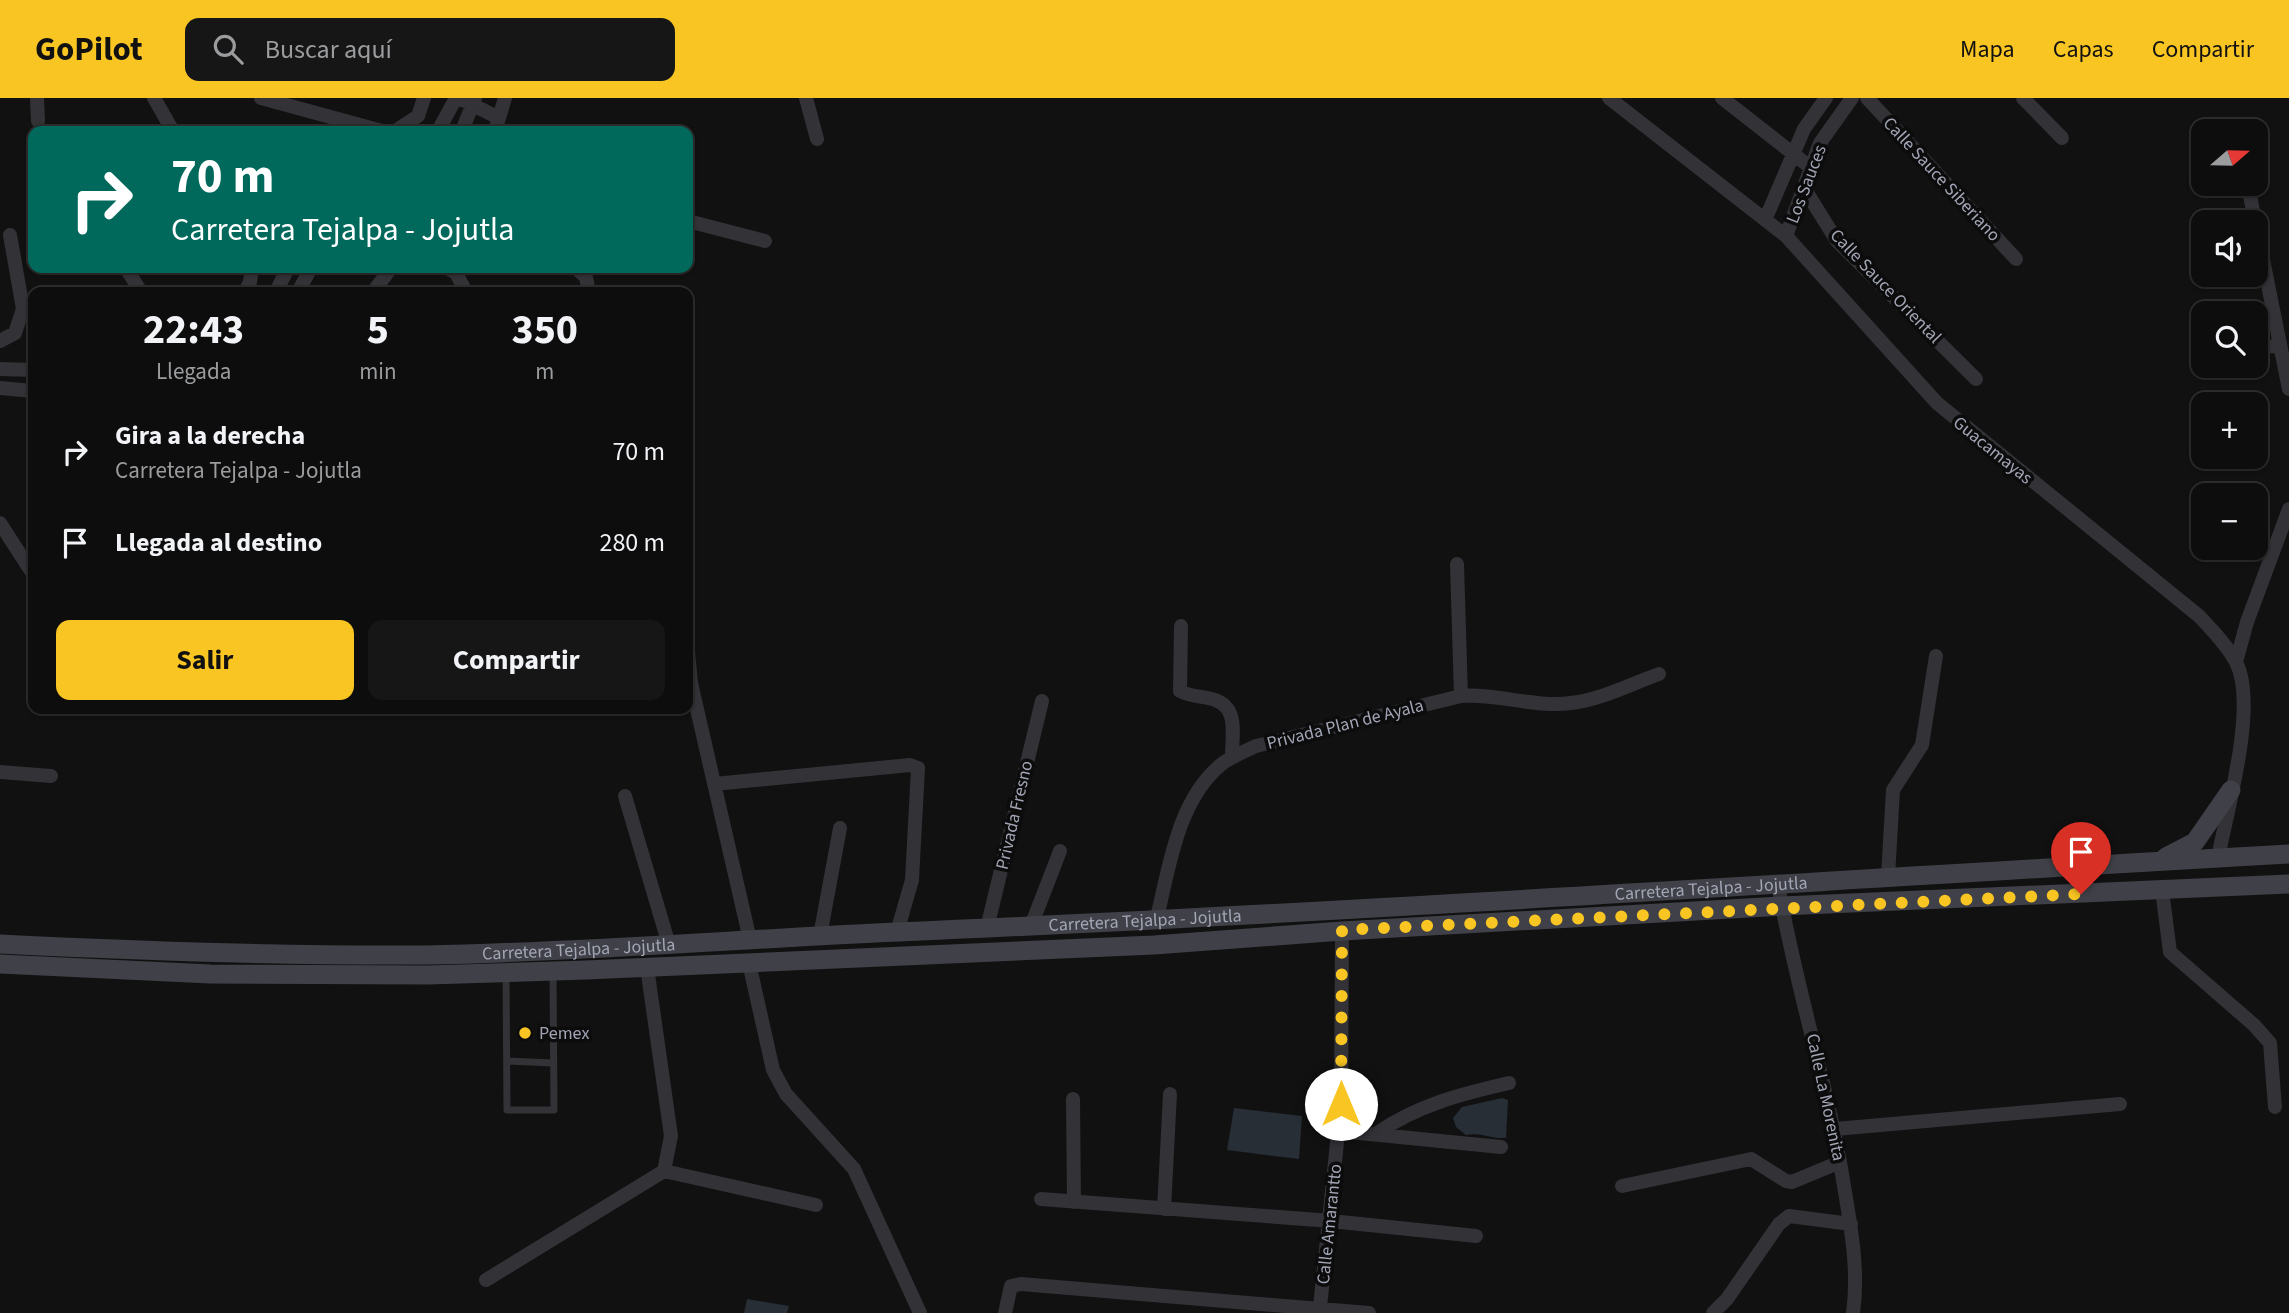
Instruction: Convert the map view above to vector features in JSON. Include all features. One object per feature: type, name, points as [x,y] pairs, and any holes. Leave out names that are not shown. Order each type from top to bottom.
[{"type":"main road","points":[[2156,862],[2195,842],[2231,790]]},
{"type":"main road","name":"Carretera Tejalpa - Jojutla","points":[[0,944],[210,955],[428,955],[1156,922],[2289,854]]},
{"type":"main road","name":"Carretera Tejalpa - Jojutla","points":[[0,964],[210,974],[552,971],[1154,945],[1342,930],[1782,906],[2289,884]]},
{"type":"main road","points":[[1013,951],[1022,926]]},
{"type":"street","points":[[37,98],[38,121]]},
{"type":"street","points":[[154,98],[170,126]]},
{"type":"street","points":[[261,98],[364,126]]},
{"type":"street","points":[[402,126],[418,116],[424,98]]},
{"type":"street","points":[[441,126],[457,98],[475,102],[496,124],[505,98]]},
{"type":"street","points":[[806,98],[817,139]]},
{"type":"street","name":"Guacamayas","points":[[1609,98],[1786,236],[1937,403],[2199,616],[2236,662],[2243,682],[2244,715],[2218,858]]},
{"type":"street","points":[[1722,98],[1810,167]]},
{"type":"street","name":"Los Sauces","points":[[1765,220],[1804,129],[1826,98]]},
{"type":"street","name":"Los Sauces","points":[[1786,236],[1820,143],[1852,98]]},
{"type":"street","name":"Calle Sauce Siberiano","points":[[1867,98],[2016,259]]},
{"type":"street","points":[[2023,98],[2062,138]]},
{"type":"street","points":[[464,126],[475,102]]},
{"type":"street","name":"Calle Sauce Oriental","points":[[1804,188],[1837,241],[1976,379]]},
{"type":"street","points":[[693,222],[765,241]]},
{"type":"street","points":[[0,341],[15,333],[23,309],[10,234]]},
{"type":"street","points":[[2268,287],[2289,389]]},
{"type":"street","points":[[2268,346],[2280,346]]},
{"type":"street","points":[[0,369],[28,370]]},
{"type":"street","points":[[0,388],[28,391]]},
{"type":"street","points":[[2236,662],[2289,509]]},
{"type":"street","points":[[0,523],[28,567]]},
{"type":"street","points":[[1457,565],[1461,695]]},
{"type":"street","points":[[1181,626],[1180,691],[1226,705],[1233,714],[1232,757]]},
{"type":"street","points":[[1888,877],[1894,790],[1922,745],[1936,656]]},
{"type":"street","name":"Privada Plan de Ayala","points":[[1156,922],[1178,831],[1199,790],[1220,765],[1232,757],[1256,746],[1461,695],[1482,694],[1555,704],[1573,703],[1660,674]]},
{"type":"street","points":[[693,692],[750,940]]},
{"type":"street","name":"Privada Fresno","points":[[987,928],[1042,701]]},
{"type":"street","points":[[714,784],[910,765],[918,768],[912,880],[897,932]]},
{"type":"street","points":[[0,772],[51,776]]},
{"type":"street","points":[[625,796],[669,945]]},
{"type":"street","points":[[820,936],[840,828]]},
{"type":"street","points":[[1022,926],[1060,851]]},
{"type":"street","name":"Calle La Morenita","points":[[1778,884],[1835,1129],[1851,1224],[1856,1290],[1853,1313]]},
{"type":"street","points":[[2162,890],[2170,952],[2254,1025],[2270,1043],[2275,1107]]},
{"type":"street","name":"Calle Amarantto","points":[[1320,1307],[1339,1131],[1342,930]]},
{"type":"street","points":[[749,963],[773,1070],[786,1094],[854,1169],[920,1313]]},
{"type":"street","points":[[648,967],[671,1136],[664,1171]]},
{"type":"street","points":[[1377,1133],[1401,1116],[1445,1098],[1509,1083]]},
{"type":"street","points":[[1164,1209],[1170,1094]]},
{"type":"street","points":[[1073,1099],[1074,1202]]},
{"type":"street","points":[[1835,1129],[2120,1104]]},
{"type":"street","points":[[1339,1131],[1501,1147]]},
{"type":"street","points":[[1622,1186],[1751,1158],[1786,1181],[1840,1162]]},
{"type":"street","points":[[486,1280],[664,1171],[817,1205]]},
{"type":"street","points":[[1041,1199],[1331,1221],[1476,1236]]},
{"type":"street","points":[[1713,1313],[1727,1299],[1779,1224],[1789,1216],[1851,1224]]},
{"type":"street","points":[[1005,1313],[1011,1286],[1021,1284],[1369,1313]]},
{"type":"lane","points":[[506,972],[507,1110],[554,1110],[552,971]]},
{"type":"lane","points":[[507,1061],[553,1063]]},
{"type":"shaded area","points":[[1502,1098],[1508,1100],[1506,1138],[1466,1135],[1456,1127],[1453,1118],[1462,1107]]},
{"type":"shaded area","points":[[1234,1108],[1302,1116],[1299,1159],[1227,1150]]},
{"type":"shaded area","points":[[747,1299],[789,1306],[787,1313],[744,1313]]},
{"type":"place","name":"Pemex","points":[[525,1033]]},
{"type":"route","points":[[1341,1104],[1342,930],[1782,906],[2081,894]]}]
